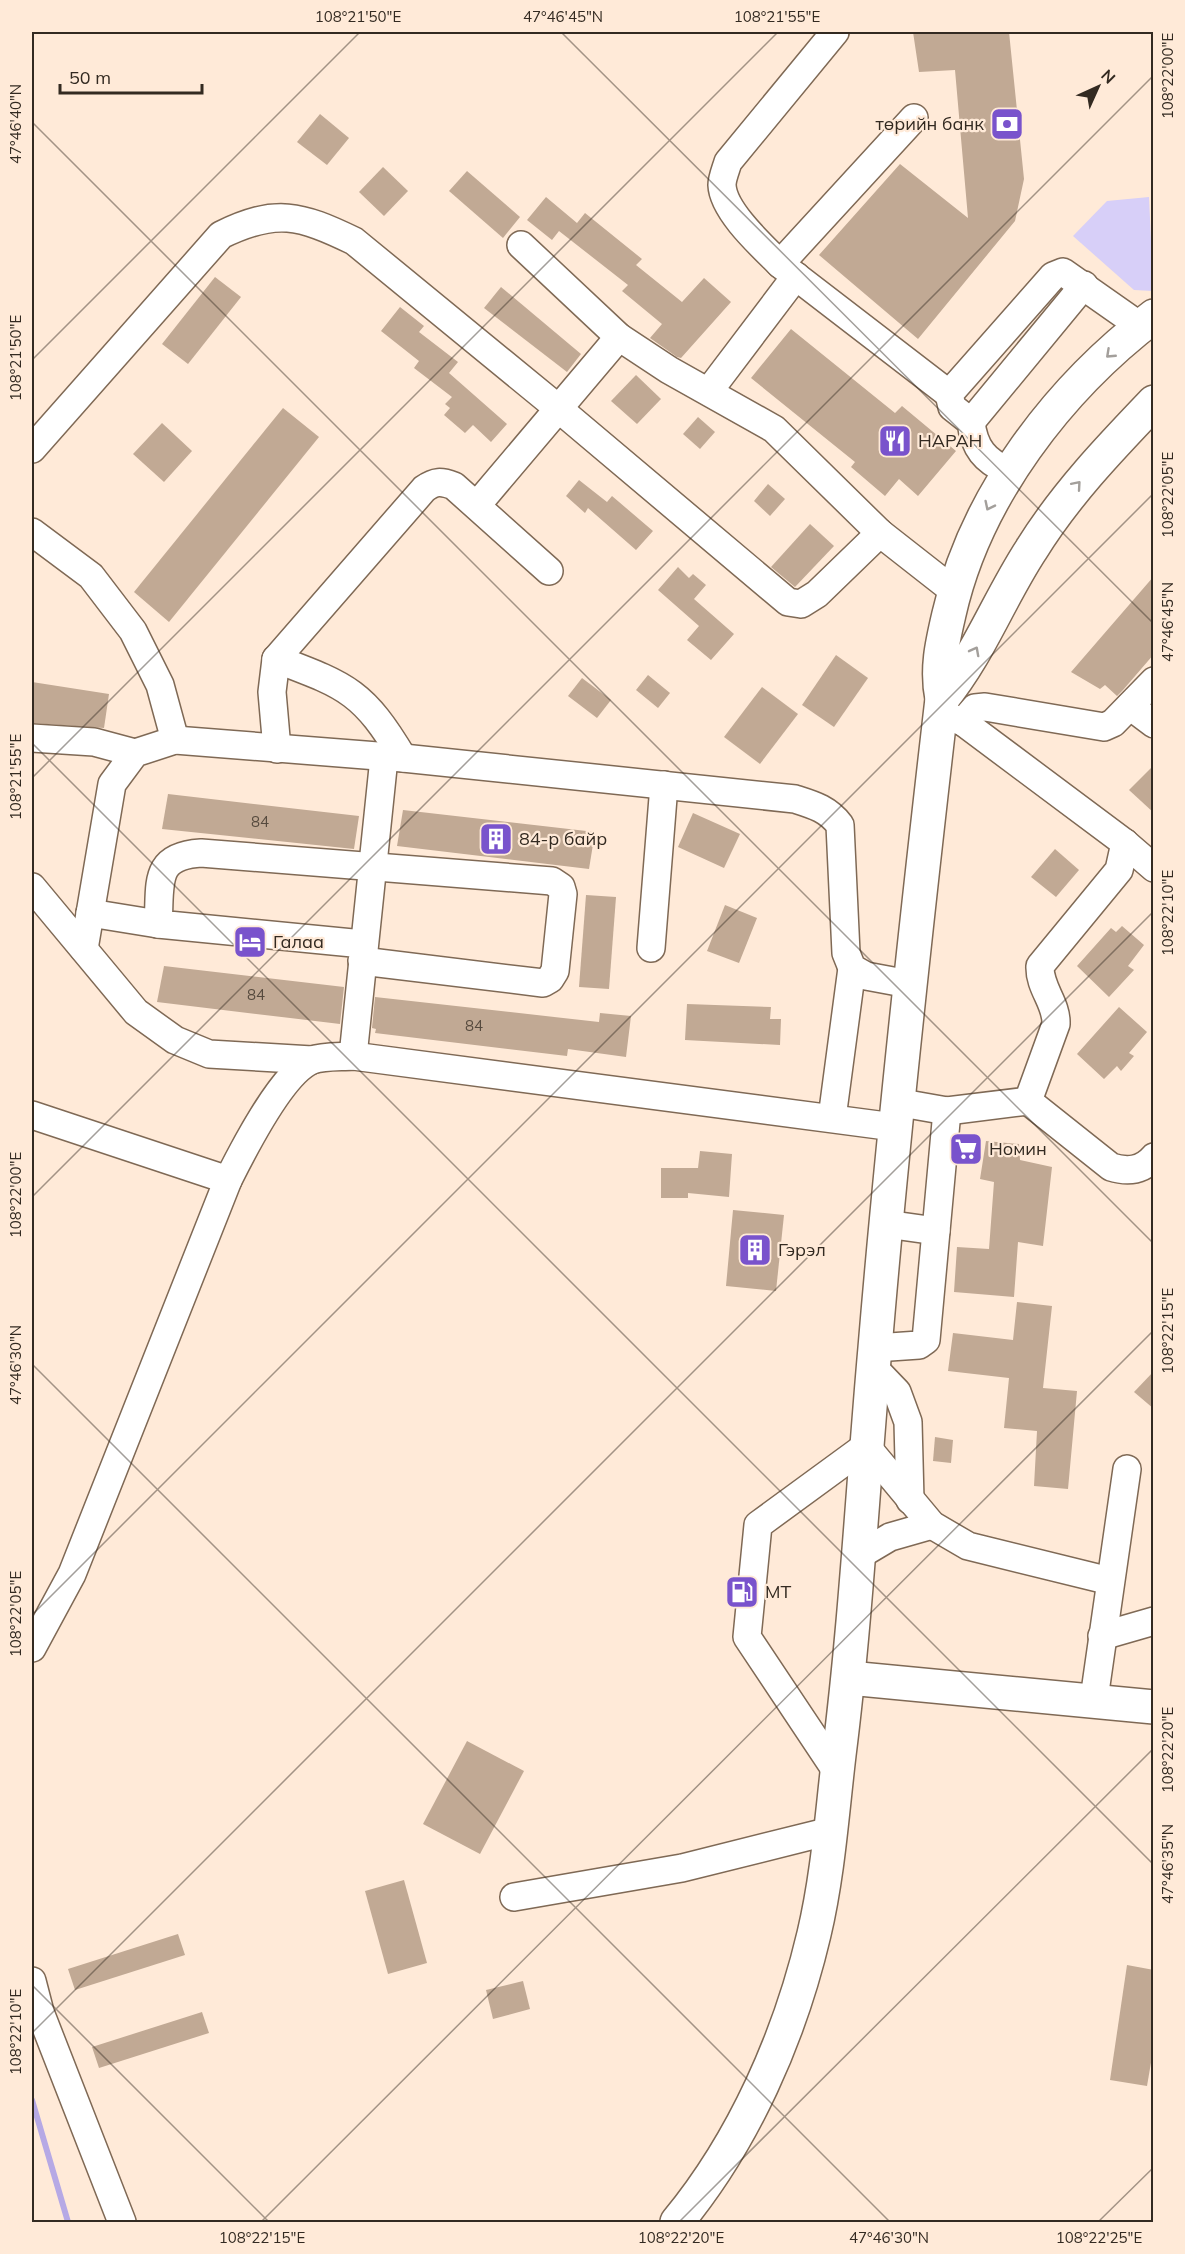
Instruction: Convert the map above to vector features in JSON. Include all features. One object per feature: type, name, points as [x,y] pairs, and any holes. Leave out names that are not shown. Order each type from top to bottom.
[{"type":"main road","points":[[948,711],[937,676],[954,591],[990,503],[1008,471],[1049,419],[1094,370],[1147,321]]},
{"type":"main road","points":[[677,2223],[716,2170],[743,2121],[786,2025],[815,1930],[849,1678],[866,1446],[909,984],[948,711],[963,673],[1029,552],[1059,506],[1105,452],[1154,402]]},
{"type":"main road","points":[[849,1678],[1094,1699],[1154,1707]]},
{"type":"street","points":[[835,32],[728,162],[722,184],[727,202],[755,240],[788,270],[949,394],[952,407],[971,422]]},
{"type":"street","points":[[709,391],[788,270],[915,118]]},
{"type":"street","points":[[32,449],[220,235],[249,221],[284,218],[318,224],[354,241],[559,409],[788,602],[801,604],[817,594],[880,533]]},
{"type":"street","points":[[521,245],[619,338],[774,429],[880,533],[954,591]]},
{"type":"street","points":[[949,394],[1053,276],[1063,272],[1147,321]]},
{"type":"street","points":[[1008,471],[993,464],[979,450],[972,437],[971,422],[1084,285]]},
{"type":"street","points":[[477,505],[619,338]]},
{"type":"street","points":[[277,749],[272,692],[276,659],[423,489],[441,481],[454,486],[549,571]]},
{"type":"street","points":[[32,531],[91,576],[133,631],[160,685],[176,740]]},
{"type":"street","points":[[276,659],[335,682],[363,701],[381,721],[394,758],[372,865],[353,1056]]},
{"type":"street","points":[[948,711],[985,707],[1104,727],[1130,706],[1154,681]]},
{"type":"street","points":[[1130,706],[1154,724]]},
{"type":"street","points":[[948,711],[1125,843],[1154,868]]},
{"type":"street","points":[[32,738],[94,742],[135,753],[176,740],[394,758],[795,799],[831,813],[840,825],[846,953],[852,968],[832,1118]]},
{"type":"street","points":[[84,949],[112,784],[135,753]]},
{"type":"street","points":[[651,948],[664,785]]},
{"type":"street","points":[[1028,1101],[1056,1024],[1056,1011],[1040,977],[1040,966],[1119,870],[1125,843]]},
{"type":"street","points":[[90,913],[158,924],[362,952],[543,983],[550,979],[555,971],[563,894],[561,887],[552,881],[372,865],[201,853],[180,854],[168,862],[162,875],[158,924]]},
{"type":"street","points":[[32,887],[136,1012],[175,1040],[209,1054],[312,1060],[353,1056],[832,1118],[947,1111],[1028,1101],[1111,1167],[1126,1172],[1152,1165]]},
{"type":"street","points":[[852,968],[866,976],[909,984]]},
{"type":"street","points":[[32,1648],[72,1574],[228,1180],[258,1122],[294,1076],[312,1060]]},
{"type":"street","points":[[910,1500],[908,1422],[897,1392],[874,1358],[919,1345],[926,1340],[947,1111]]},
{"type":"street","points":[[32,1115],[228,1180]]},
{"type":"street","points":[[886,1224],[936,1231]]},
{"type":"street","points":[[837,1772],[747,1637],[758,1525],[866,1446],[932,1525],[968,1546],[1110,1581]]},
{"type":"street","points":[[1094,1699],[1127,1470]]},
{"type":"street","points":[[858,1556],[890,1537],[932,1525]]},
{"type":"street","points":[[1102,1636],[1154,1621]]},
{"type":"street","points":[[514,1897],[682,1868],[830,1831]]},
{"type":"street","points":[[32,1982],[40,2012],[122,2223]]},
{"type":"shaded area","points":[[1149,197],[1153,291],[1134,290],[1073,236],[1107,201]]},
{"type":"building","points":[[913,32],[1009,32],[1024,179],[1015,221],[918,339],[819,255],[900,164],[968,218],[955,70],[919,72]]},
{"type":"building","points":[[320,114],[349,138],[327,165],[297,142]]},
{"type":"building","points":[[383,167],[408,191],[384,216],[359,192]]},
{"type":"building","points":[[467,171],[520,217],[503,238],[449,191]]},
{"type":"building","points":[[546,197],[577,223],[585,213],[642,259],[636,265],[682,302],[704,278],[731,302],[681,358],[677,357],[650,338],[662,324],[622,291],[628,285],[559,231],[552,240],[527,220]]},
{"type":"building","points":[[215,277],[241,297],[188,364],[162,344]]},
{"type":"building","points":[[501,287],[581,354],[567,372],[484,308]]},
{"type":"building","points":[[400,307],[424,326],[419,332],[458,362],[449,373],[507,424],[491,442],[473,425],[465,433],[444,415],[450,408],[445,404],[452,397],[414,368],[419,361],[381,331]]},
{"type":"building","points":[[791,329],[895,413],[902,406],[956,451],[918,496],[899,479],[885,496],[851,467],[855,462],[751,378]]},
{"type":"building","points":[[636,375],[661,399],[637,424],[611,401]]},
{"type":"building","points":[[283,408],[319,437],[169,622],[134,592]]},
{"type":"building","points":[[698,417],[715,432],[700,449],[683,434]]},
{"type":"building","points":[[162,423],[192,451],[164,482],[133,454]]},
{"type":"building","points":[[579,480],[607,502],[612,496],[653,531],[636,550],[588,508],[585,513],[566,496]]},
{"type":"building","points":[[768,484],[785,499],[770,516],[754,501]]},
{"type":"building","points":[[810,524],[834,546],[795,587],[771,567]]},
{"type":"building","points":[[678,567],[689,578],[693,574],[706,585],[694,599],[734,634],[711,660],[687,640],[699,626],[658,590]]},
{"type":"building","points":[[1154,576],[1154,654],[1123,690],[1117,696],[1105,685],[1100,689],[1071,672]]},
{"type":"building","points":[[836,655],[868,678],[834,727],[802,705]]},
{"type":"building","points":[[648,675],[670,693],[658,708],[636,690]]},
{"type":"building","points":[[582,678],[611,700],[597,718],[568,696]]},
{"type":"building","points":[[32,682],[109,694],[104,728],[32,723]]},
{"type":"building","points":[[762,687],[798,714],[760,764],[724,737]]},
{"type":"building","points":[[1154,765],[1154,813],[1129,790]]},
{"type":"building","points":[[168,794],[359,816],[354,849],[162,829]]},
{"type":"building","name":"84-р байр","points":[[403,810],[595,832],[589,869],[397,846]]},
{"type":"building","points":[[693,813],[740,834],[724,868],[678,847]]},
{"type":"building","points":[[1055,849],[1079,870],[1056,897],[1031,877]]},
{"type":"building","points":[[586,895],[616,897],[609,989],[579,987]]},
{"type":"building","points":[[725,905],[757,918],[739,963],[707,951]]},
{"type":"building","points":[[1122,926],[1144,945],[1128,966],[1134,970],[1109,997],[1077,966],[1111,928],[1116,932]]},
{"type":"building","points":[[164,966],[344,987],[340,1024],[157,1002]]},
{"type":"building","points":[[375,997],[599,1022],[600,1013],[631,1016],[626,1057],[568,1049],[567,1056],[375,1033],[376,1029],[372,1028]]},
{"type":"building","points":[[687,1004],[771,1007],[770,1019],[781,1019],[780,1045],[685,1040]]},
{"type":"building","points":[[1119,1007],[1147,1032],[1129,1053],[1134,1056],[1121,1071],[1117,1066],[1104,1079],[1077,1054]]},
{"type":"building","points":[[986,1141],[1019,1144],[1020,1160],[1052,1167],[1043,1246],[1018,1242],[1014,1297],[954,1292],[957,1247],[989,1249],[994,1182],[980,1179]]},
{"type":"building","points":[[700,1151],[732,1154],[729,1197],[688,1193],[688,1198],[661,1198],[661,1168],[698,1168]]},
{"type":"building","name":"Гэрэл","points":[[733,1210],[784,1215],[776,1291],[726,1286]]},
{"type":"building","points":[[1017,1302],[1052,1306],[1043,1388],[1077,1391],[1068,1489],[1034,1486],[1037,1431],[1004,1428],[1009,1378],[948,1371],[953,1333],[1013,1340]]},
{"type":"building","points":[[1154,1371],[1154,1409],[1134,1392]]},
{"type":"building","points":[[935,1437],[953,1440],[951,1463],[933,1461]]},
{"type":"building","points":[[467,1741],[524,1771],[480,1854],[423,1824]]},
{"type":"building","points":[[404,1880],[427,1963],[388,1974],[365,1891]]},
{"type":"building","points":[[178,1934],[185,1955],[75,1990],[68,1969]]},
{"type":"building","points":[[1127,1965],[1154,1970],[1154,2045],[1147,2086],[1110,2080]]},
{"type":"building","points":[[523,1981],[530,2009],[493,2019],[486,1990]]},
{"type":"building","points":[[202,2012],[209,2033],[99,2068],[92,2047]]},
{"type":"waterway","points":[[32,2100],[68,2222]]},
{"type":"place","name":"төрийн банк","points":[[1007,124]]},
{"type":"place","name":"НАРАН","points":[[895,441]]},
{"type":"place","name":"84-р байр","points":[[496,839]]},
{"type":"place","name":"Галаа","points":[[250,942]]},
{"type":"place","name":"Номин","points":[[966,1149]]},
{"type":"place","name":"Гэрэл","points":[[755,1250]]},
{"type":"place","name":"МТ","points":[[742,1592]]}]
